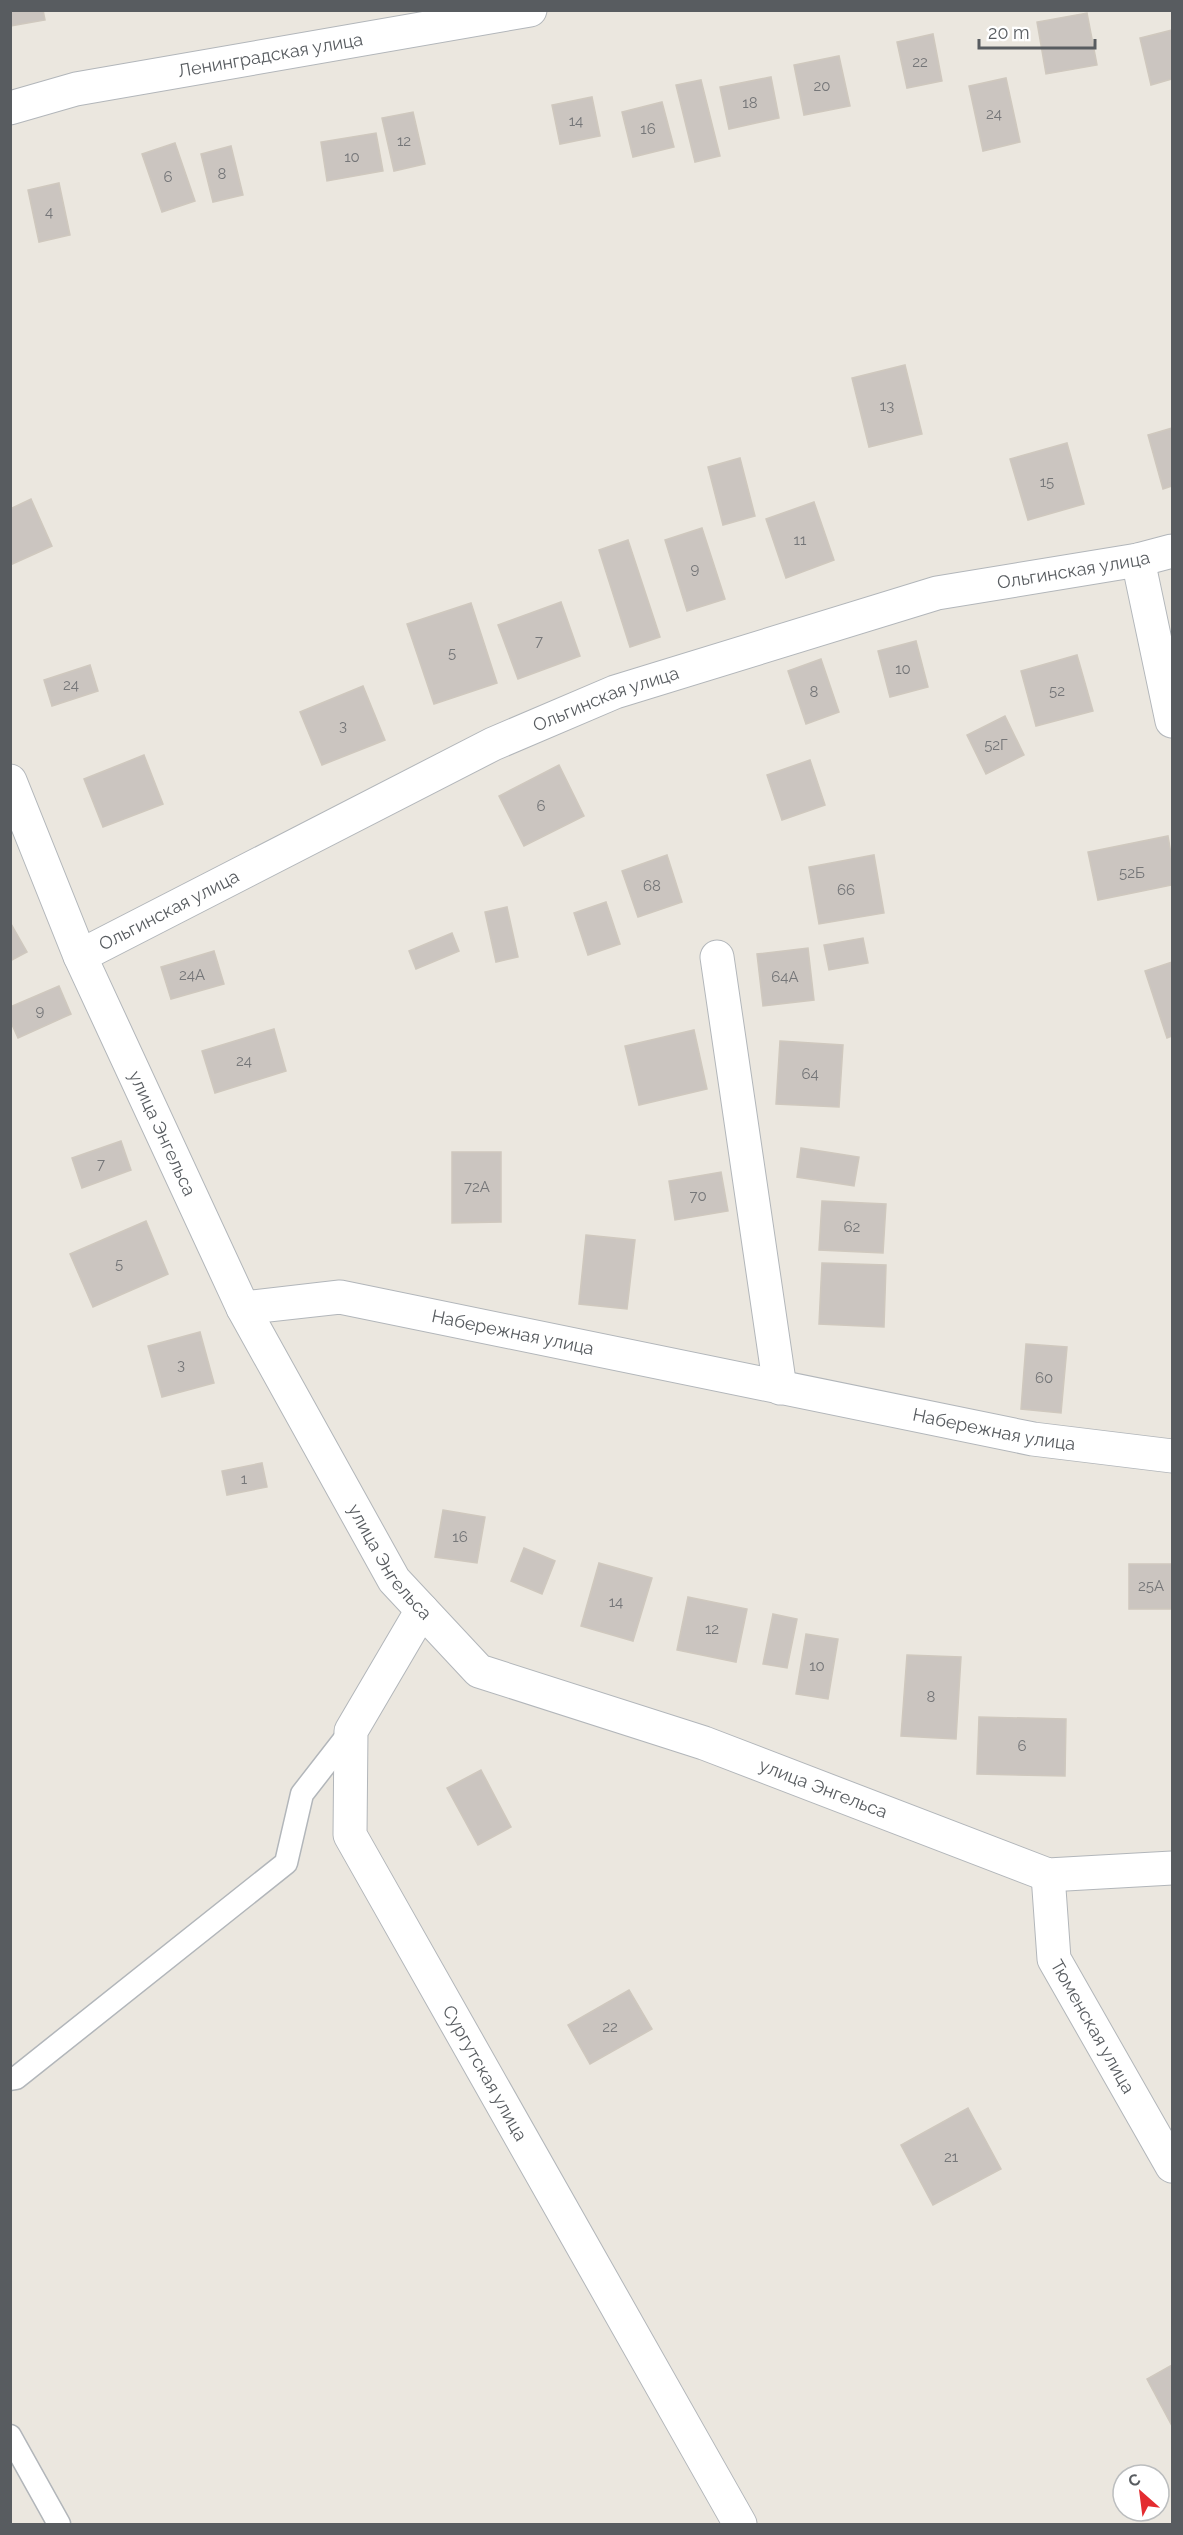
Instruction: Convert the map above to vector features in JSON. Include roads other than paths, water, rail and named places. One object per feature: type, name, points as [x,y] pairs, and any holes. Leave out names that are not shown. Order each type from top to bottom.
[{"type":"street","name":"Ленинградская улица","points":[[10,108],[76,89],[530,10]]},
{"type":"street","name":"Ольгинская улица","points":[[80,956],[492,744],[615,692],[937,593],[1138,560],[1173,551]]},
{"type":"street","points":[[1138,560],[1173,722]]},
{"type":"street","name":"улица Энгельса","points":[[10,781],[80,956],[243,1308],[394,1580],[479,1671],[704,1743],[1048,1875],[1173,1868]]},
{"type":"street","points":[[717,957],[780,1388]]},
{"type":"street","name":"Набережная улица","points":[[243,1308],[340,1297],[1033,1439],[1173,1456]]},
{"type":"street","name":"Сургутская улица","points":[[422,1610],[351,1731],[350,1835],[740,2524]]},
{"type":"street","name":"Тюменская улица","points":[[1048,1875],[1054,1959],[1173,2166]]},
{"type":"lane","points":[[10,2079],[16,2079],[286,1863],[302,1794],[351,1731]]},
{"type":"lane","points":[[10,2436],[59,2524]]}]
